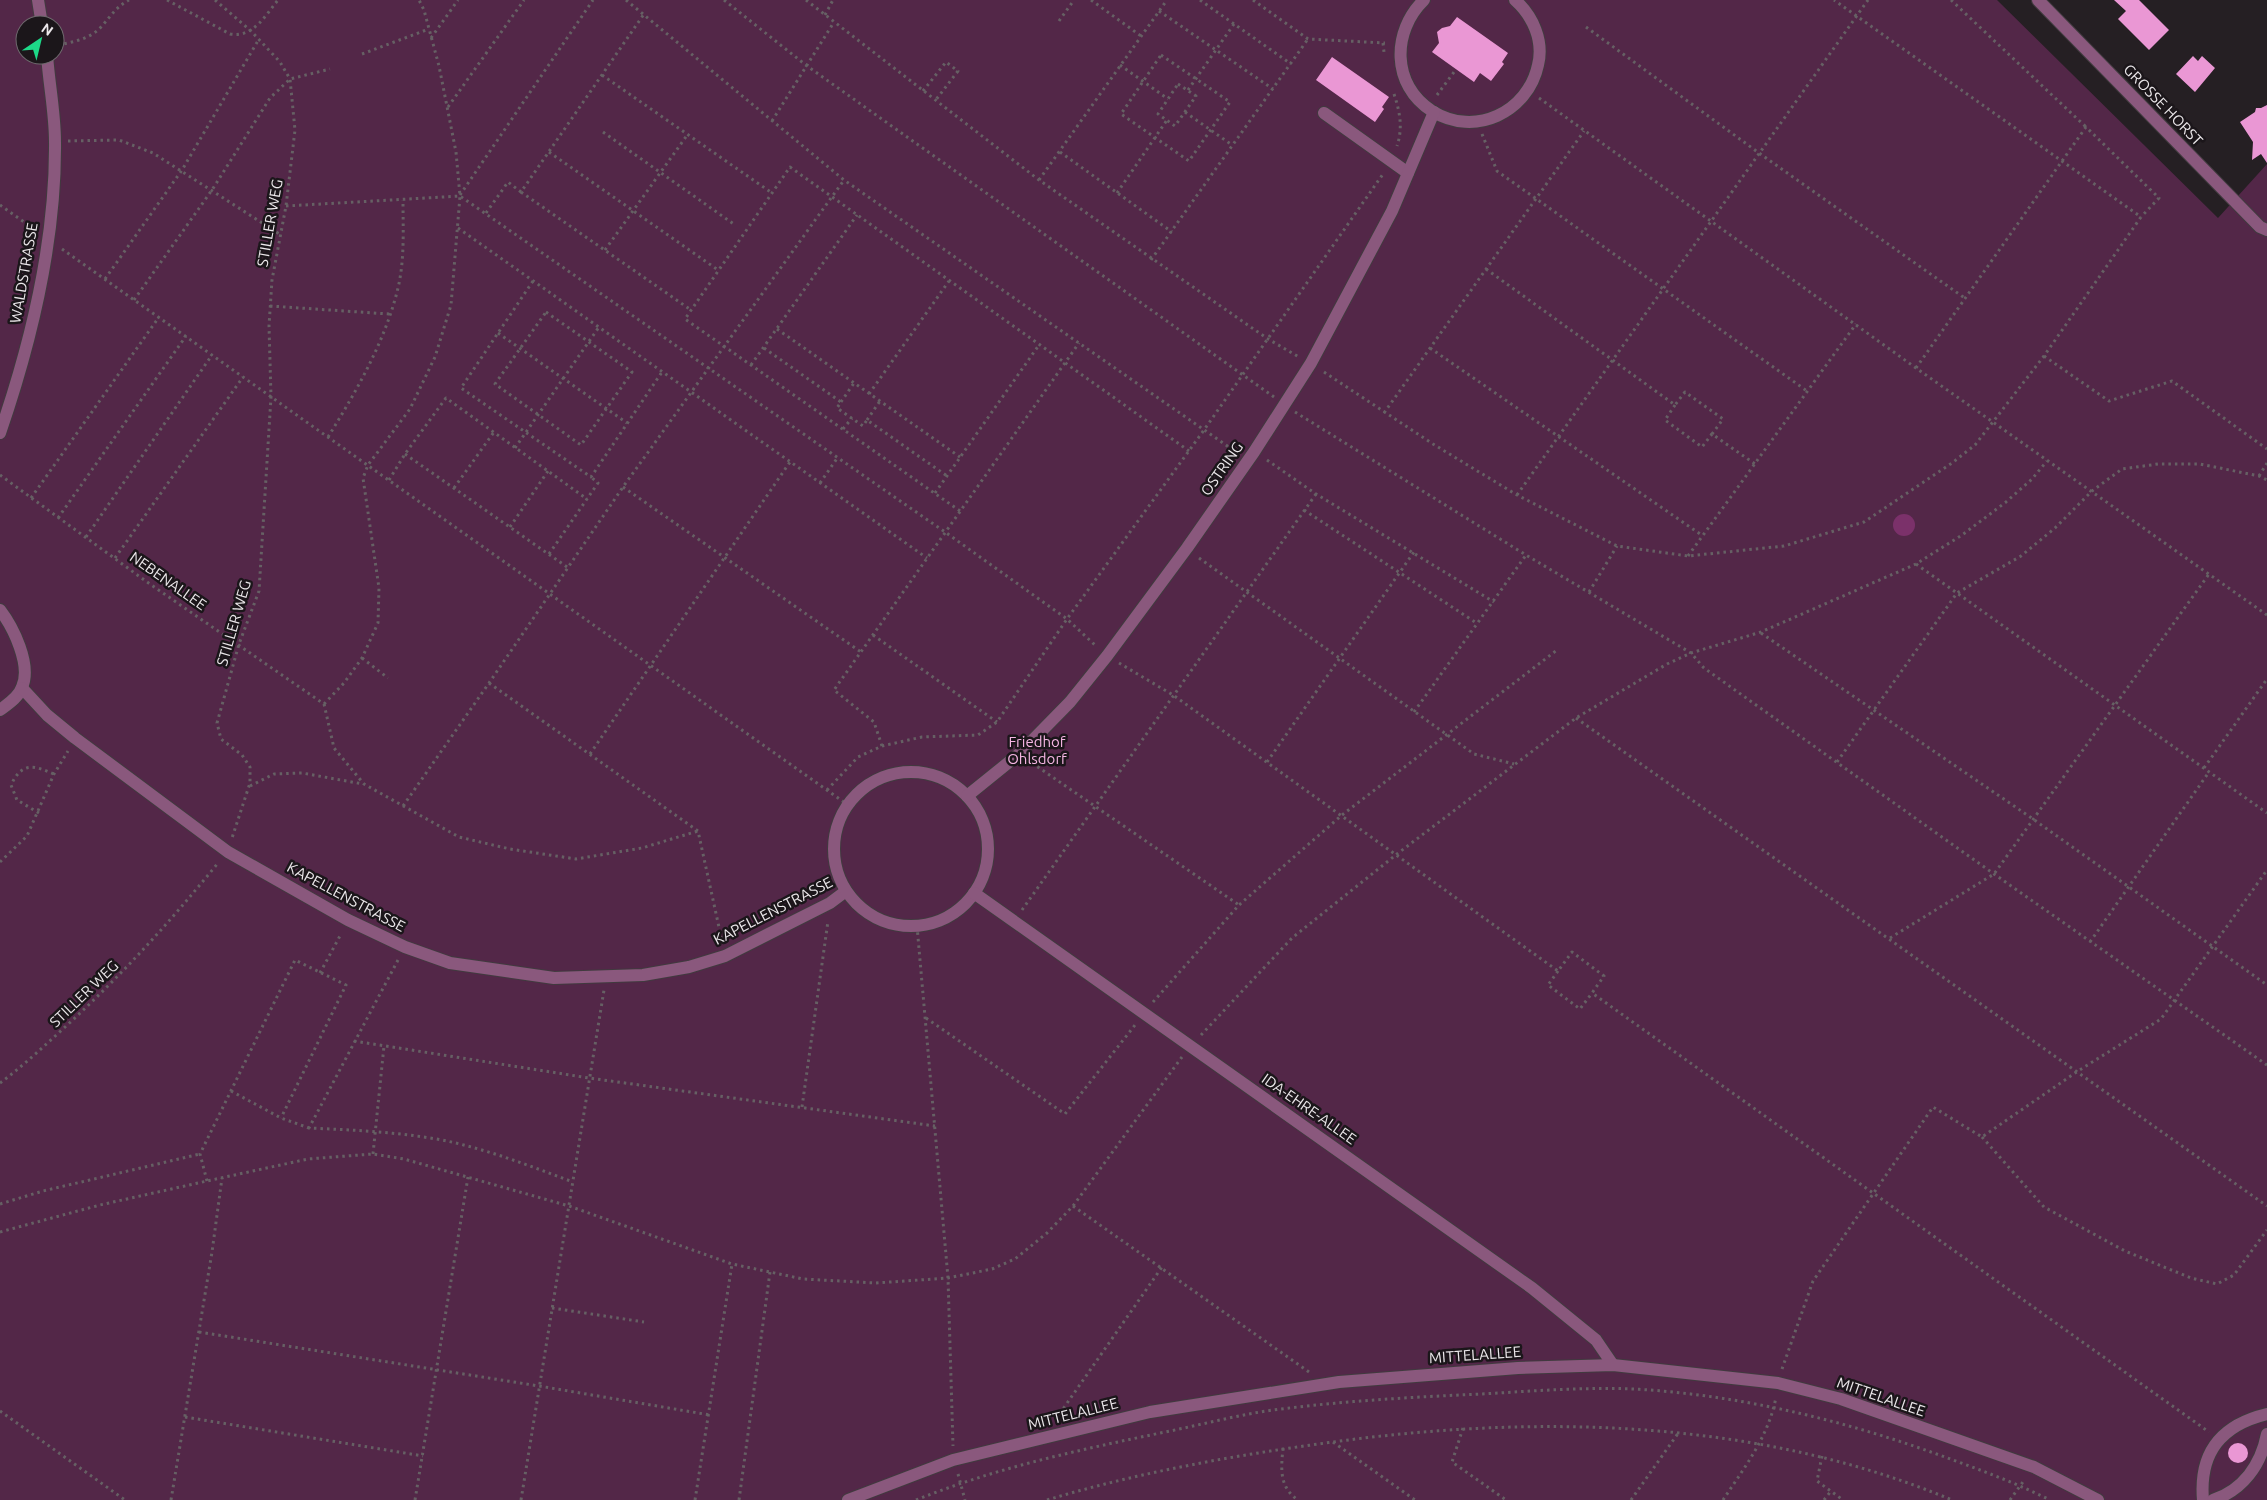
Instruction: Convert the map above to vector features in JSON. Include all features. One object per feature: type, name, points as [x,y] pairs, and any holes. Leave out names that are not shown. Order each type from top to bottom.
[{"type":"street","points":[[38,0],[40,15]]},
{"type":"street","points":[[1424,0],[1413,11],[1405,26],[1400,44],[1401,62],[1406,80],[1415,96],[1431,110],[1455,120],[1477,122],[1506,112],[1519,102],[1529,90],[1536,76],[1540,46],[1532,20],[1515,0]]},
{"type":"street","name":"GROSSE HORST","points":[[2038,0],[2260,227],[2267,230]]},
{"type":"street","name":"WALDSTRASSE","points":[[0,433],[17,383],[49,240],[55,142],[48,65]]},
{"type":"street","name":"OSTRING","points":[[967,796],[1019,754],[1070,702],[1108,656],[1250,456],[1311,363],[1392,211],[1431,110]]},
{"type":"street","points":[[1324,113],[1408,173]]},
{"type":"street","points":[[0,610],[15,632],[22,656],[24,674],[22,688],[11,702],[0,710]]},
{"type":"street","name":"KAPELLENSTRASSE","points":[[22,688],[47,715],[75,738],[228,852],[348,920],[405,946],[450,963],[554,978],[643,976],[689,967],[725,956],[830,903],[846,891]]},
{"type":"street","points":[[919,772],[945,780],[967,796],[981,818],[988,843],[985,869],[974,893],[959,910],[939,921],[917,926],[896,925],[877,918],[860,907],[846,891],[836,870],[834,846],[838,823],[848,805],[868,784],[893,774],[919,772]]},
{"type":"street","name":"IDA-EHRE-ALLEE","points":[[974,893],[1532,1288],[1596,1340],[1613,1365]]},
{"type":"street","name":"MITTELALLEE","points":[[848,1500],[953,1460],[1150,1412],[1326,1384],[1518,1368],[1613,1365],[1778,1383],[1841,1399],[2034,1466],[2098,1500]]},
{"type":"street","points":[[2203,1500],[2202,1481],[2207,1458],[2219,1439],[2233,1427],[2249,1418],[2267,1414]]},
{"type":"street","points":[[2213,1500],[2224,1496],[2243,1483],[2257,1466],[2264,1449],[2267,1434]]},
{"type":"path","points":[[65,44],[79,41],[99,29],[117,6],[128,0]]},
{"type":"path","points":[[167,0],[230,34],[241,36],[251,31],[278,0]]},
{"type":"path","name":"STILLER WEG","points":[[0,1082],[26,1063],[108,988],[163,930],[228,852],[250,786],[250,767],[242,755],[221,739],[217,723],[239,644],[259,591],[271,397],[270,306],[272,280],[286,206],[295,130],[290,79],[280,62],[251,31],[215,0]]},
{"type":"path","points":[[364,784],[334,748],[324,704],[344,683],[362,658],[378,623],[379,588],[363,478],[368,465],[410,409],[436,357],[451,305],[460,196],[456,152],[448,106],[429,29],[419,0]]},
{"type":"path","points":[[431,38],[458,0]]},
{"type":"path","points":[[448,106],[524,0]]},
{"type":"path","points":[[460,196],[593,0]]},
{"type":"path","points":[[626,0],[844,180],[1204,430],[1414,552],[1494,602]]},
{"type":"path","points":[[724,0],[807,66],[1284,405],[1526,555],[1691,653],[1704,668],[2090,942],[2267,1064]]},
{"type":"path","points":[[806,0],[1039,180],[1151,260],[1268,339],[1311,363],[1384,413],[1517,495],[1616,546],[1688,556],[1784,546],[1864,522],[1952,463],[1975,444],[1994,423],[2044,356],[2141,217],[2159,198],[1951,0]]},
{"type":"path","points":[[825,15],[833,0]]},
{"type":"path","points":[[1059,21],[1074,0]]},
{"type":"path","points":[[1091,0],[1141,36]]},
{"type":"path","points":[[1039,180],[1166,0]]},
{"type":"path","points":[[1200,0],[1291,64]]},
{"type":"path","points":[[1253,0],[1308,39],[1400,44]]},
{"type":"path","points":[[1834,0],[2061,163],[2141,217]]},
{"type":"path","points":[[1517,495],[1614,361],[1868,0]]},
{"type":"path","points":[[1159,11],[1273,89]]},
{"type":"path","points":[[521,192],[644,14]]},
{"type":"path","points":[[772,121],[834,22]]},
{"type":"path","points":[[1188,90],[1234,24]]},
{"type":"path","points":[[1586,27],[1759,153],[1966,299]]},
{"type":"path","points":[[362,54],[429,29]]},
{"type":"path","points":[[105,280],[182,170],[259,39]]},
{"type":"path","points":[[1151,260],[1308,39]]},
{"type":"path","points":[[1383,43],[1384,58]]},
{"type":"path","points":[[1161,55],[1196,79],[1230,102],[1189,161],[1121,114],[1161,55]]},
{"type":"path","points":[[923,91],[946,62],[958,71],[935,101]]},
{"type":"path","points":[[1120,65],[1168,99]]},
{"type":"path","points":[[134,300],[212,190],[270,98],[290,79],[330,69]]},
{"type":"path","points":[[1431,110],[1454,72]]},
{"type":"path","points":[[602,75],[772,193]]},
{"type":"path","points":[[1178,84],[1188,90],[1196,96],[1176,126],[1158,114],[1178,84]]},
{"type":"path","points":[[827,790],[858,757],[882,746],[922,737],[978,735],[997,722],[1067,620],[1204,430],[1392,162],[1400,138],[1401,114],[1391,85]]},
{"type":"path","points":[[1529,90],[1916,368],[2267,615]]},
{"type":"path","points":[[1185,112],[1232,145]]},
{"type":"path","points":[[1117,193],[1167,120]]},
{"type":"path","points":[[1477,122],[1497,172],[1806,391]]},
{"type":"path","points":[[1916,368],[2086,127]]},
{"type":"path","points":[[1384,413],[1584,130]]},
{"type":"path","points":[[603,132],[735,225]]},
{"type":"path","points":[[605,250],[688,134]]},
{"type":"path","points":[[55,142],[89,139],[119,140],[154,153],[281,235]]},
{"type":"path","points":[[549,152],[718,270]]},
{"type":"path","points":[[1060,152],[1172,232]]},
{"type":"path","points":[[960,511],[685,319],[790,167],[1189,451]]},
{"type":"path","points":[[402,806],[623,487],[844,180]]},
{"type":"path","points":[[486,214],[508,182],[691,310]]},
{"type":"path","points":[[286,206],[460,196],[945,532],[1067,620],[1108,656],[1174,695],[1558,972]]},
{"type":"path","points":[[328,437],[363,376],[398,291],[403,248],[403,200]]},
{"type":"path","points":[[0,205],[848,805]]},
{"type":"path","points":[[751,366],[857,215]]},
{"type":"path","points":[[457,227],[927,558]]},
{"type":"path","points":[[1486,269],[1676,405]]},
{"type":"path","points":[[869,394],[949,280]]},
{"type":"path","points":[[533,281],[461,388],[598,483],[549,554]]},
{"type":"path","points":[[270,306],[390,314]]},
{"type":"path","points":[[546,312],[589,342],[632,372],[581,445],[495,384],[546,312]]},
{"type":"path","points":[[31,498],[159,317]]},
{"type":"path","points":[[1688,556],[1856,324]]},
{"type":"path","points":[[515,448],[599,328]]},
{"type":"path","points":[[777,329],[960,457]]},
{"type":"path","points":[[498,333],[628,423]]},
{"type":"path","points":[[58,518],[186,336]]},
{"type":"path","points":[[882,746],[874,722],[834,690],[1079,343]]},
{"type":"path","points":[[934,494],[1039,345]]},
{"type":"path","points":[[764,348],[841,402]]},
{"type":"path","points":[[1430,348],[1703,536]]},
{"type":"path","points":[[86,537],[212,355]]},
{"type":"path","points":[[2044,356],[2109,401],[2172,381],[2267,449]]},
{"type":"path","points":[[591,477],[662,372]]},
{"type":"path","points":[[115,558],[243,377]]},
{"type":"path","points":[[854,383],[838,408],[863,426],[880,402]]},
{"type":"path","points":[[1685,392],[1723,419],[1702,447],[1664,420],[1676,405],[1685,392]]},
{"type":"path","points":[[389,480],[446,398],[587,499]]},
{"type":"path","points":[[843,430],[852,418]]},
{"type":"path","points":[[867,420],[947,476]]},
{"type":"path","points":[[454,488],[494,432]]},
{"type":"path","points":[[1712,434],[1754,464]]},
{"type":"path","points":[[406,454],[567,567]]},
{"type":"path","points":[[820,483],[838,457]]},
{"type":"path","points":[[0,1232],[100,1205],[207,1181],[308,1160],[373,1154],[404,1159],[569,1206],[732,1264],[803,1279],[876,1283],[948,1278],[992,1269],[1015,1259],[1047,1234],[1073,1206],[1191,1045],[1292,938],[1396,854],[1576,718],[1668,664],[1691,653],[1761,632],[1916,564],[1962,535],[2006,502],[2032,479],[2047,461]]},
{"type":"path","points":[[590,754],[790,462]]},
{"type":"path","points":[[2259,476],[2267,463]]},
{"type":"path","points":[[1837,762],[1957,593],[2021,556],[2055,528],[2092,491],[2122,469],[2158,464],[2200,464],[2259,476],[2267,480]]},
{"type":"path","points":[[510,527],[548,471]]},
{"type":"path","name":"NEBENALLEE","points":[[0,475],[58,518],[324,704]]},
{"type":"path","points":[[623,487],[860,652]]},
{"type":"path","points":[[1014,921],[1316,494]]},
{"type":"path","points":[[1304,510],[1478,624]]},
{"type":"path","points":[[1589,592],[1616,546]]},
{"type":"path","points":[[1186,548],[1474,754],[1514,764]]},
{"type":"path","points":[[1267,762],[1341,659],[1414,552]]},
{"type":"path","points":[[1414,712],[1526,555]]},
{"type":"path","points":[[1916,564],[2267,812]]},
{"type":"path","points":[[1890,938],[1994,874],[2209,574]]},
{"type":"path","points":[[1761,632],[2033,819],[2267,985]]},
{"type":"path","points":[[872,635],[997,722]]},
{"type":"path","points":[[926,1018],[1065,1114],[1144,1013],[1240,905],[1342,815],[1557,650]]},
{"type":"path","points":[[362,658],[388,678]]},
{"type":"path","points":[[2204,768],[2267,679]]},
{"type":"path","points":[[489,683],[698,831],[725,956]]},
{"type":"path","points":[[1576,718],[2078,1070],[2267,1206]]},
{"type":"path","points":[[0,862],[27,836],[39,814],[54,774],[75,738]]},
{"type":"path","points":[[1019,754],[1240,905]]},
{"type":"path","points":[[39,814],[17,800],[11,786],[16,776],[24,768],[35,767],[54,774]]},
{"type":"path","points":[[2090,942],[2209,772]]},
{"type":"path","points":[[250,786],[274,774],[302,773],[364,784],[459,836],[510,849],[576,859],[642,848],[698,831]]},
{"type":"path","points":[[1982,1137],[2078,1070],[2161,1019],[2267,870]]},
{"type":"path","points":[[802,1106],[830,903]]},
{"type":"path","points":[[320,973],[348,920]]},
{"type":"path","points":[[917,926],[948,1278],[953,1460],[965,1500]]},
{"type":"path","points":[[309,1128],[405,946]]},
{"type":"path","points":[[1572,952],[1604,976],[1592,993],[1580,1009],[1548,985],[1572,952]]},
{"type":"path","points":[[207,1181],[200,1154],[295,960],[346,985],[281,1118]]},
{"type":"path","points":[[521,1500],[606,978]]},
{"type":"path","points":[[1592,993],[2219,1439]]},
{"type":"path","points":[[354,1041],[589,1078],[802,1106],[935,1126]]},
{"type":"path","points":[[373,1154],[384,1046]]},
{"type":"path","points":[[231,1091],[281,1118],[309,1128],[376,1131],[443,1141],[509,1159],[573,1182]]},
{"type":"path","points":[[1723,1500],[1760,1443],[1774,1408],[1778,1383],[1813,1280],[1933,1107],[1982,1137],[2044,1207],[2126,1251],[2192,1278],[2217,1284],[2234,1275],[2267,1230]]},
{"type":"path","points":[[0,1204],[43,1191],[200,1154]]},
{"type":"path","points":[[171,1500],[212,1252],[222,1178]]},
{"type":"path","points":[[415,1500],[468,1178]]},
{"type":"path","points":[[1073,1206],[1326,1384]]},
{"type":"path","points":[[695,1500],[710,1415],[732,1264]]},
{"type":"path","points":[[1042,1438],[1162,1267]]},
{"type":"path","points":[[739,1500],[770,1272]]},
{"type":"path","points":[[552,1308],[644,1322]]},
{"type":"path","points":[[199,1332],[710,1415]]},
{"type":"path","points":[[916,1500],[960,1482],[1038,1459],[1271,1410],[1353,1402],[1553,1390],[1633,1389],[1698,1395],[1774,1408],[1848,1425],[1929,1451],[2021,1485],[2050,1500]]},
{"type":"path","points":[[0,1411],[125,1500]]},
{"type":"path","points":[[185,1418],[423,1456]]},
{"type":"path","points":[[1463,1428],[1452,1462],[1506,1500]]},
{"type":"path","points":[[1047,1500],[1100,1484],[1283,1448],[1463,1428],[1596,1428],[1679,1432],[1760,1443],[1822,1456],[1912,1483],[1952,1500]]},
{"type":"path","points":[[1631,1500],[1679,1432]]},
{"type":"path","points":[[1333,1442],[1415,1500]]},
{"type":"path","points":[[1283,1448],[1281,1475],[1285,1486],[1298,1500]]},
{"type":"path","points":[[1822,1456],[1817,1481],[1843,1500]]},
{"type":"path","points":[[2010,1500],[2034,1466]]},
{"type":"path","points":[[1824,1500],[1831,1491]]},
{"type":"green space","name":"Friedhof Ohlsdorf","points":[[0,0],[1997,0],[2218,218],[2267,164],[2267,1500],[0,1500]]},
{"type":"shaded area","points":[[1904,514],[1912,517],[1915,525],[1912,533],[1904,536],[1896,533],[1893,525],[1896,517]]},
{"type":"building","points":[[2114,0],[2139,0],[2169,30],[2149,50],[2118,19],[2126,11]]},
{"type":"building","points":[[1457,17],[1508,53],[1502,62],[1504,64],[1491,81],[1480,73],[1474,82],[1432,52],[1439,43],[1437,32],[1442,28],[1450,26]]},
{"type":"building","points":[[2193,56],[2198,61],[2202,56],[2215,68],[2195,92],[2176,74]]},
{"type":"building","points":[[1332,57],[1389,97],[1382,107],[1384,109],[1375,122],[1316,80]]},
{"type":"building","points":[[2267,105],[2267,163],[2261,154],[2252,160],[2253,142],[2240,122],[2255,112],[2256,108]]},
{"type":"building","points":[[2238,1443],[2245,1446],[2248,1453],[2245,1460],[2238,1463],[2231,1460],[2228,1453],[2231,1446]]}]
